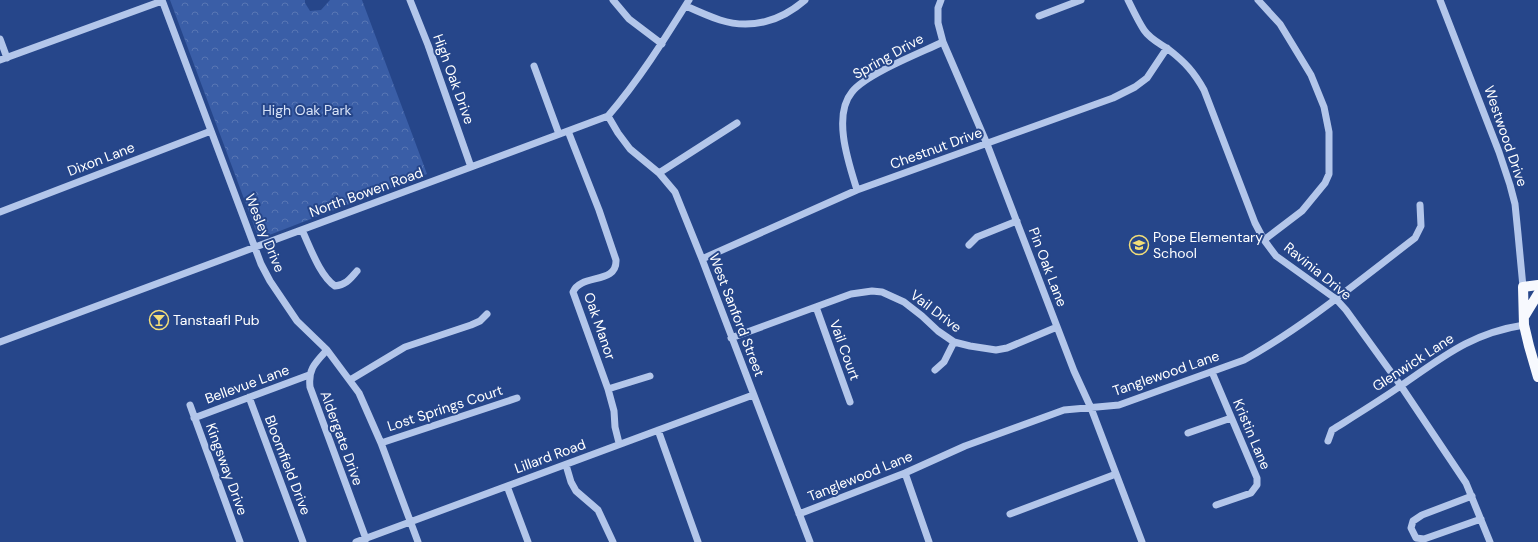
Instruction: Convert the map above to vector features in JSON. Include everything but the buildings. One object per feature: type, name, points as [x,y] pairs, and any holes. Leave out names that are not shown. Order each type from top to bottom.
[{"type":"main road","points":[[1538,285],[1522,287],[1524,321],[1529,346],[1538,377]]},
{"type":"main road","points":[[1524,321],[1538,294]]},
{"type":"street","points":[[0,39],[3,59],[162,0]]},
{"type":"street","name":"Wesley Drive","points":[[162,0],[255,248],[270,281],[297,321],[327,350],[359,393],[381,443],[409,522],[418,542]]},
{"type":"street","name":"High Oak Drive","points":[[410,0],[428,45],[471,167]]},
{"type":"street","points":[[613,0],[629,19],[662,44]]},
{"type":"street","points":[[688,3],[720,20],[739,24],[757,24],[777,19],[794,10],[805,0]]},
{"type":"street","name":"Pin Oak Lane","points":[[941,0],[938,8],[938,23],[943,42],[987,144],[1074,371],[1091,408],[1142,542]]},
{"type":"street","points":[[1039,16],[1081,0]]},
{"type":"street","name":"Ravinia Drive","points":[[1128,0],[1144,31],[1167,48],[1194,73],[1204,90],[1255,223],[1264,240],[1276,256],[1336,299],[1346,310],[1466,483],[1490,542]]},
{"type":"street","points":[[1258,0],[1280,24],[1311,75],[1324,107],[1329,132],[1328,174],[1325,183],[1302,211],[1264,240]]},
{"type":"street","name":"Westwood Drive","points":[[1440,0],[1478,94],[1510,185],[1516,212],[1522,287]]},
{"type":"street","name":"North Bowen Road","points":[[0,342],[608,116],[626,96],[688,3]]},
{"type":"street","name":"Spring Drive","points":[[857,190],[843,143],[843,120],[848,98],[863,82],[943,42]]},
{"type":"street","name":"Chestnut Drive","points":[[702,259],[857,190],[1113,98],[1135,87],[1147,78],[1167,48]]},
{"type":"street","points":[[534,66],[559,134]]},
{"type":"street","name":"West Sanford Street","points":[[608,116],[630,149],[659,173],[675,192],[810,542]]},
{"type":"street","points":[[659,173],[737,123]]},
{"type":"street","name":"Dixon Lane","points":[[0,212],[212,131]]},
{"type":"street","name":"Oak Manor","points":[[568,131],[599,210],[617,266],[611,274],[580,284],[573,292],[608,389],[614,411],[615,427],[619,444]]},
{"type":"street","name":"Tanglewood Lane","points":[[800,514],[905,473],[966,446],[1064,410],[1119,406],[1244,360],[1336,299],[1415,238],[1421,226],[1420,205]]},
{"type":"street","points":[[969,245],[977,237],[1016,220]]},
{"type":"street","points":[[302,230],[317,263],[331,283],[335,286],[342,286],[357,271]]},
{"type":"street","name":"Vail Drive","points":[[731,338],[851,294],[872,291],[882,292],[904,302],[938,331],[954,342],[970,346],[996,350],[1007,348],[1057,327]]},
{"type":"street","name":"Vail Court","points":[[816,307],[850,402]]},
{"type":"street","points":[[350,380],[405,347],[471,325],[480,321],[487,314]]},
{"type":"street","name":"Glenwick Lane","points":[[1328,441],[1332,430],[1400,386],[1451,350],[1480,336],[1524,321]]},
{"type":"street","points":[[935,370],[944,362],[954,342]]},
{"type":"street","name":"Aldergate Drive","points":[[327,350],[314,364],[309,375],[310,387],[366,539]]},
{"type":"street","name":"Kristin Lane","points":[[1212,372],[1257,478],[1257,485],[1250,493],[1216,505]]},
{"type":"street","name":"Bellevue Lane","points":[[194,418],[309,375]]},
{"type":"street","points":[[608,389],[650,376]]},
{"type":"street","name":"Lillard Road","points":[[356,542],[753,395]]},
{"type":"street","name":"Bloomfield Drive","points":[[249,397],[304,542]]},
{"type":"street","name":"Lost Springs Court","points":[[381,443],[517,398]]},
{"type":"street","name":"Kingsway Drive","points":[[190,405],[240,542]]},
{"type":"street","points":[[1188,433],[1231,418]]},
{"type":"street","points":[[658,430],[698,542]]},
{"type":"street","points":[[566,465],[571,482],[576,491],[598,510],[613,542]]},
{"type":"street","points":[[905,473],[929,542]]},
{"type":"street","points":[[1010,514],[1116,474]]},
{"type":"street","points":[[507,486],[528,542]]},
{"type":"street","points":[[1472,496],[1422,515],[1413,521],[1411,528],[1416,538],[1424,539],[1481,519]]},
{"type":"green space","name":"High Oak Park","points":[[170,0],[305,0],[305,3],[310,11],[321,10],[330,0],[362,0],[427,174],[259,239]]},
{"type":"place","name":"Pope Elementary School","points":[[1139,245]]},
{"type":"place","name":"Tanstaafl Pub","points":[[159,320]]}]
